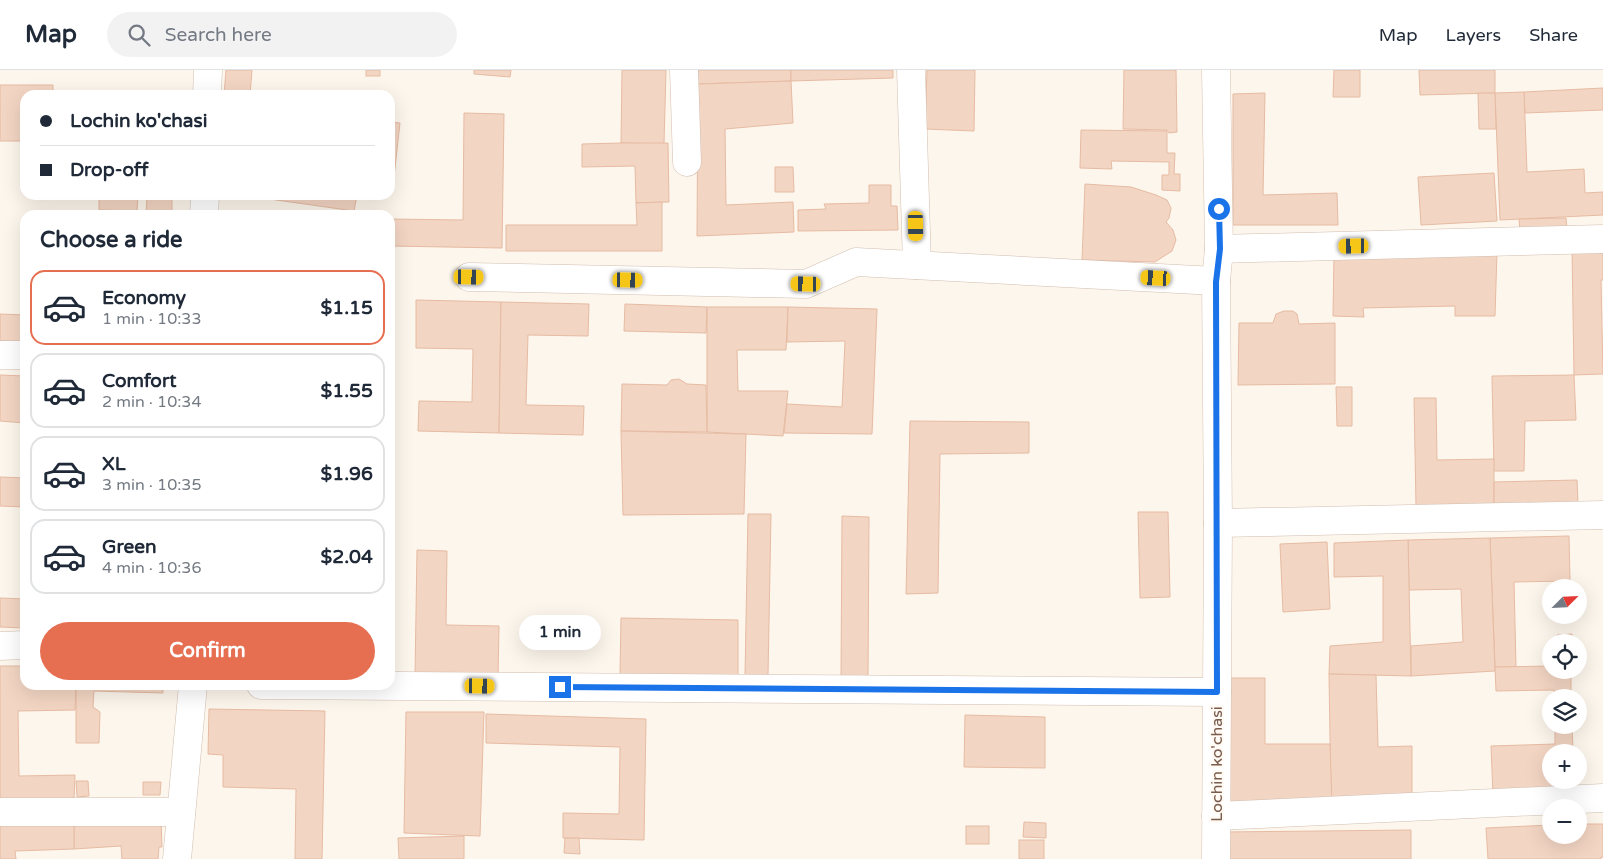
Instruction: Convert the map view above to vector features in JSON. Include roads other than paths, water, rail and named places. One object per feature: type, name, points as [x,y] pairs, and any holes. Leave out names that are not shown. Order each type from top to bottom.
[{"type":"street","points":[[207,90],[208,70]]},
{"type":"street","points":[[684,70],[686,162]]},
{"type":"street","points":[[911,70],[917,265]]},
{"type":"street","name":"Lochin ko'chasi","points":[[1216,70],[1220,249],[1216,282],[1218,523],[1216,859]]},
{"type":"street","points":[[1220,249],[1603,239]]},
{"type":"street","points":[[469,277],[806,284],[856,262],[1216,282]]},
{"type":"street","points":[[0,355],[20,355]]},
{"type":"street","points":[[1218,523],[1603,515]]},
{"type":"street","points":[[0,646],[20,645]]},
{"type":"street","points":[[395,686],[1217,692]]},
{"type":"street","points":[[177,859],[193,690]]},
{"type":"street","points":[[1216,816],[1603,798]]},
{"type":"street","points":[[0,812],[181,812]]}]
